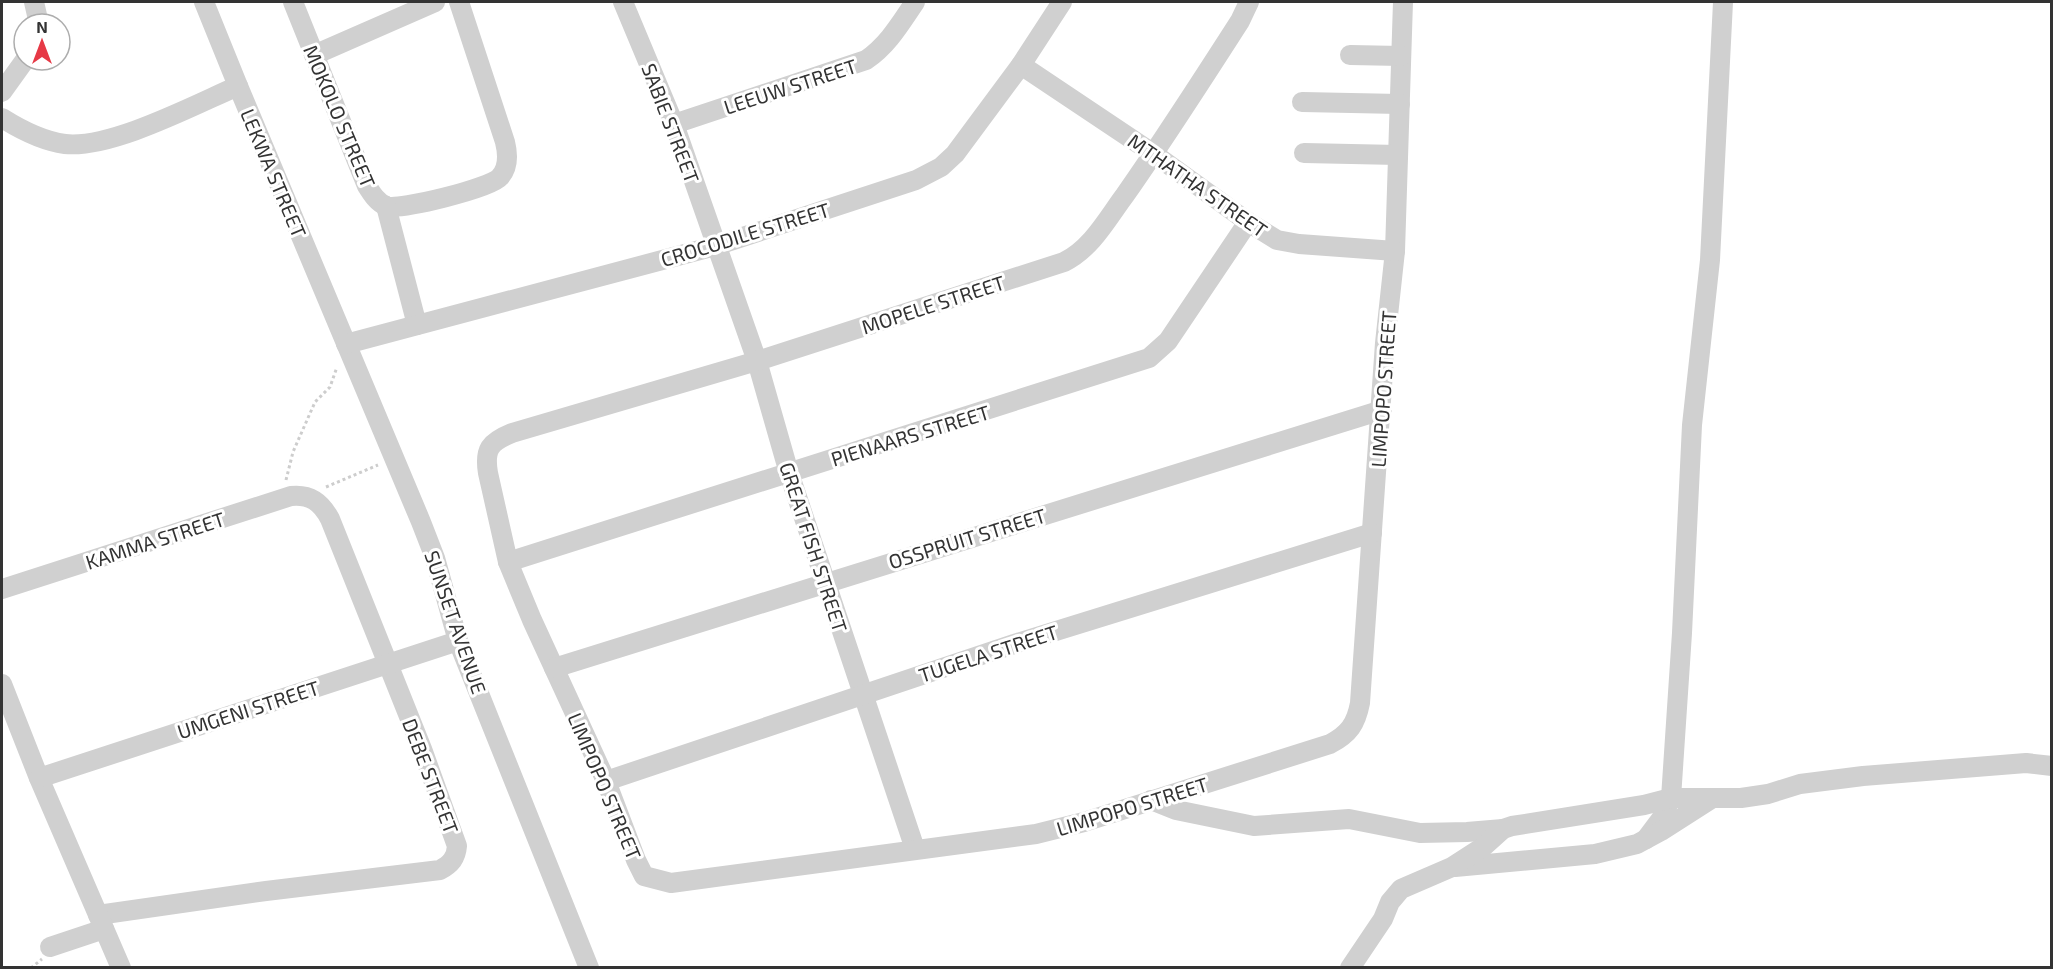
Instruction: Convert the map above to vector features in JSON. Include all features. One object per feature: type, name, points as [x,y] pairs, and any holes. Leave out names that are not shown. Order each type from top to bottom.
[{"type":"street","name":"LEKWA STREET","points":[[204,2],[346,344]]},
{"type":"street","name":"MOKOLO STREET","points":[[293,2],[368,186],[374,197],[386,206],[400,207],[489,185],[501,177],[505,169],[508,157],[505,142],[459,2]]},
{"type":"street","points":[[314,55],[435,2]]},
{"type":"street","name":"SABIE STREET","points":[[623,2],[674,124],[715,246]]},
{"type":"street","name":"LEEUW STREET","points":[[674,124],[866,60],[891,38],[915,2]]},
{"type":"street","name":"CROCODILE STREET","points":[[346,344],[715,246],[930,174],[955,154],[1021,64],[1062,2]]},
{"type":"street","name":"MOPELE STREET","points":[[495,441],[512,433],[757,361],[1064,262],[1076,256],[1094,238],[1154,154],[1240,21],[1249,2]]},
{"type":"street","name":"LIMPOPO STREET","points":[[495,441],[489,448],[486,462],[508,562],[606,781],[644,876],[671,882],[1036,834],[1330,744],[1351,730],[1360,703],[1385,343],[1395,251],[1403,2]]},
{"type":"street","points":[[1646,839],[1661,819],[1671,798],[1692,425],[1710,260],[1724,2]]},
{"type":"street","points":[[1350,55],[1401,56]]},
{"type":"street","name":"MTHATHA STREET","points":[[1021,64],[1277,240],[1288,243],[1395,251]]},
{"type":"street","points":[[2,92],[16,72]]},
{"type":"street","points":[[2,118],[46,140],[80,144],[97,142],[131,132],[238,86]]},
{"type":"street","points":[[1302,102],[1400,104]]},
{"type":"street","points":[[1304,153],[1398,155]]},
{"type":"street","points":[[386,206],[417,325]]},
{"type":"street","name":"PIENAARS STREET","points":[[508,562],[1149,358],[1168,342],[1248,222]]},
{"type":"street","name":"GREAT FISH STREET","points":[[715,246],[757,361],[789,473],[915,849]]},
{"type":"street","name":"SUNSET AVENUE","points":[[346,344],[435,558],[458,641],[589,968]]},
{"type":"street","name":"OSSPRUIT STREET","points":[[554,668],[1382,410]]},
{"type":"street","name":"KAMMA STREET","points":[[2,590],[281,499],[298,495],[309,496]]},
{"type":"street","name":"DEBE STREET","points":[[101,922],[266,891],[440,870],[451,864],[457,854],[454,835],[330,519],[321,506],[309,496]]},
{"type":"street","name":"TUGELA STREET","points":[[606,781],[1014,644],[1372,533]]},
{"type":"street","name":"UMGENI STREET","points":[[39,778],[458,641]]},
{"type":"street","points":[[2,684],[39,778],[121,968]]},
{"type":"street","points":[[1151,800],[1176,810],[1254,826],[1349,819],[1420,833],[1467,832],[1503,829],[1644,805],[1671,798],[1768,794],[1800,784],[1863,776],[2026,764],[2052,766]]},
{"type":"street","points":[[1452,867],[1595,854],[1637,844],[1714,798]]},
{"type":"street","points":[[1350,968],[1383,919],[1390,902],[1401,889],[1452,867],[1483,847],[1503,829]]},
{"type":"street","points":[[50,947],[101,922]]},
{"type":"path","points":[[281,499],[293,452],[315,402],[330,387],[346,344]]},
{"type":"path","points":[[309,496],[339,481],[395,459]]}]
